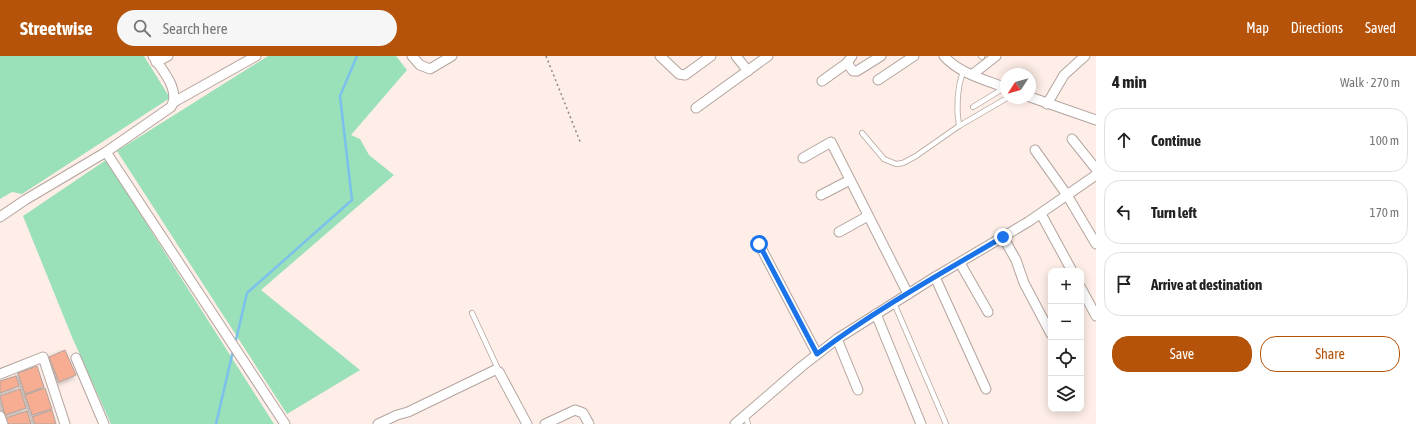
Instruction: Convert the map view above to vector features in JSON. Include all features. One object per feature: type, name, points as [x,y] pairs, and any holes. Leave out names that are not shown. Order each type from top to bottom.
[{"type":"street","points":[[168,56],[155,59],[170,84],[174,95],[174,102]]},
{"type":"street","points":[[0,218],[25,200],[106,152],[171,107],[174,102],[256,56]]},
{"type":"street","points":[[412,56],[420,65],[430,69],[452,56]]},
{"type":"street","points":[[660,56],[679,74],[685,75],[711,56]]},
{"type":"street","points":[[736,56],[748,71]]},
{"type":"street","points":[[696,108],[768,56]]},
{"type":"street","points":[[822,80],[849,60],[855,72],[881,56]]},
{"type":"street","points":[[878,80],[914,56]]},
{"type":"street","points":[[944,56],[964,70],[1000,85]]},
{"type":"street","points":[[973,74],[996,56]]},
{"type":"street","points":[[1047,104],[1064,75],[1085,56]]},
{"type":"street","points":[[1036,99],[1096,120]]},
{"type":"street","points":[[1072,139],[1096,169]]},
{"type":"street","points":[[803,158],[831,142],[908,294]]},
{"type":"street","points":[[1035,150],[1068,195],[1096,244]]},
{"type":"street","points":[[106,152],[285,424]]},
{"type":"street","points":[[735,424],[817,354],[837,339],[935,277],[1041,214],[1096,175]]},
{"type":"street","points":[[821,195],[850,180]]},
{"type":"street","points":[[1041,214],[1070,268]]},
{"type":"street","points":[[839,232],[868,216]]},
{"type":"street","points":[[1003,237],[1016,260],[1024,284],[1048,328]]},
{"type":"street","points":[[759,244],[817,354]]},
{"type":"street","points":[[960,262],[988,312]]},
{"type":"street","points":[[935,277],[986,389]]},
{"type":"street","points":[[1084,294],[1096,316]]},
{"type":"street","points":[[876,314],[922,424]]},
{"type":"street","points":[[837,339],[858,390]]},
{"type":"street","points":[[0,374],[44,357],[65,424]]},
{"type":"street","points":[[76,358],[104,424]]},
{"type":"street","points":[[378,424],[397,415],[408,412],[493,370],[499,372],[527,424]]},
{"type":"street","points":[[545,424],[575,410],[583,414],[589,424]]},
{"type":"street","points":[[0,416],[3,424]]},
{"type":"lane","points":[[959,126],[957,114],[958,87],[964,70]]},
{"type":"lane","points":[[973,107],[1000,90]]},
{"type":"lane","points":[[862,133],[884,159],[896,164],[910,160],[959,126],[1000,102]]},
{"type":"lane","points":[[894,303],[946,424]]},
{"type":"lane","points":[[472,313],[499,372]]},
{"type":"lane","points":[[745,415],[748,424]]},
{"type":"path","points":[[546,56],[581,144]]},
{"type":"green space","points":[[0,56],[144,56],[170,98],[22,194],[12,192],[0,199]]},
{"type":"green space","points":[[268,56],[396,56],[407,70],[351,135],[360,139],[369,155],[394,175],[261,290],[360,370],[287,414],[117,151]]},
{"type":"green space","points":[[106,160],[274,424],[111,424],[72,337],[23,216]]},
{"type":"building","points":[[65,350],[76,375],[59,382],[49,357]]},
{"type":"building","points":[[37,366],[44,387],[25,394],[18,373]]},
{"type":"building","points":[[16,376],[19,386],[0,393],[0,381]]},
{"type":"building","points":[[45,388],[52,409],[32,415],[25,395]]},
{"type":"building","points":[[20,389],[26,408],[5,415],[0,396]]},
{"type":"building","points":[[52,410],[56,424],[35,424],[32,417]]},
{"type":"building","points":[[27,411],[31,424],[8,424],[6,418]]},
{"type":"waterway","points":[[235,344],[247,293],[352,200],[340,96],[357,56]]},
{"type":"waterway","points":[[216,424],[233,351]]},
{"type":"route","points":[[759,244],[817,354],[837,339],[935,277],[1003,237]]}]
